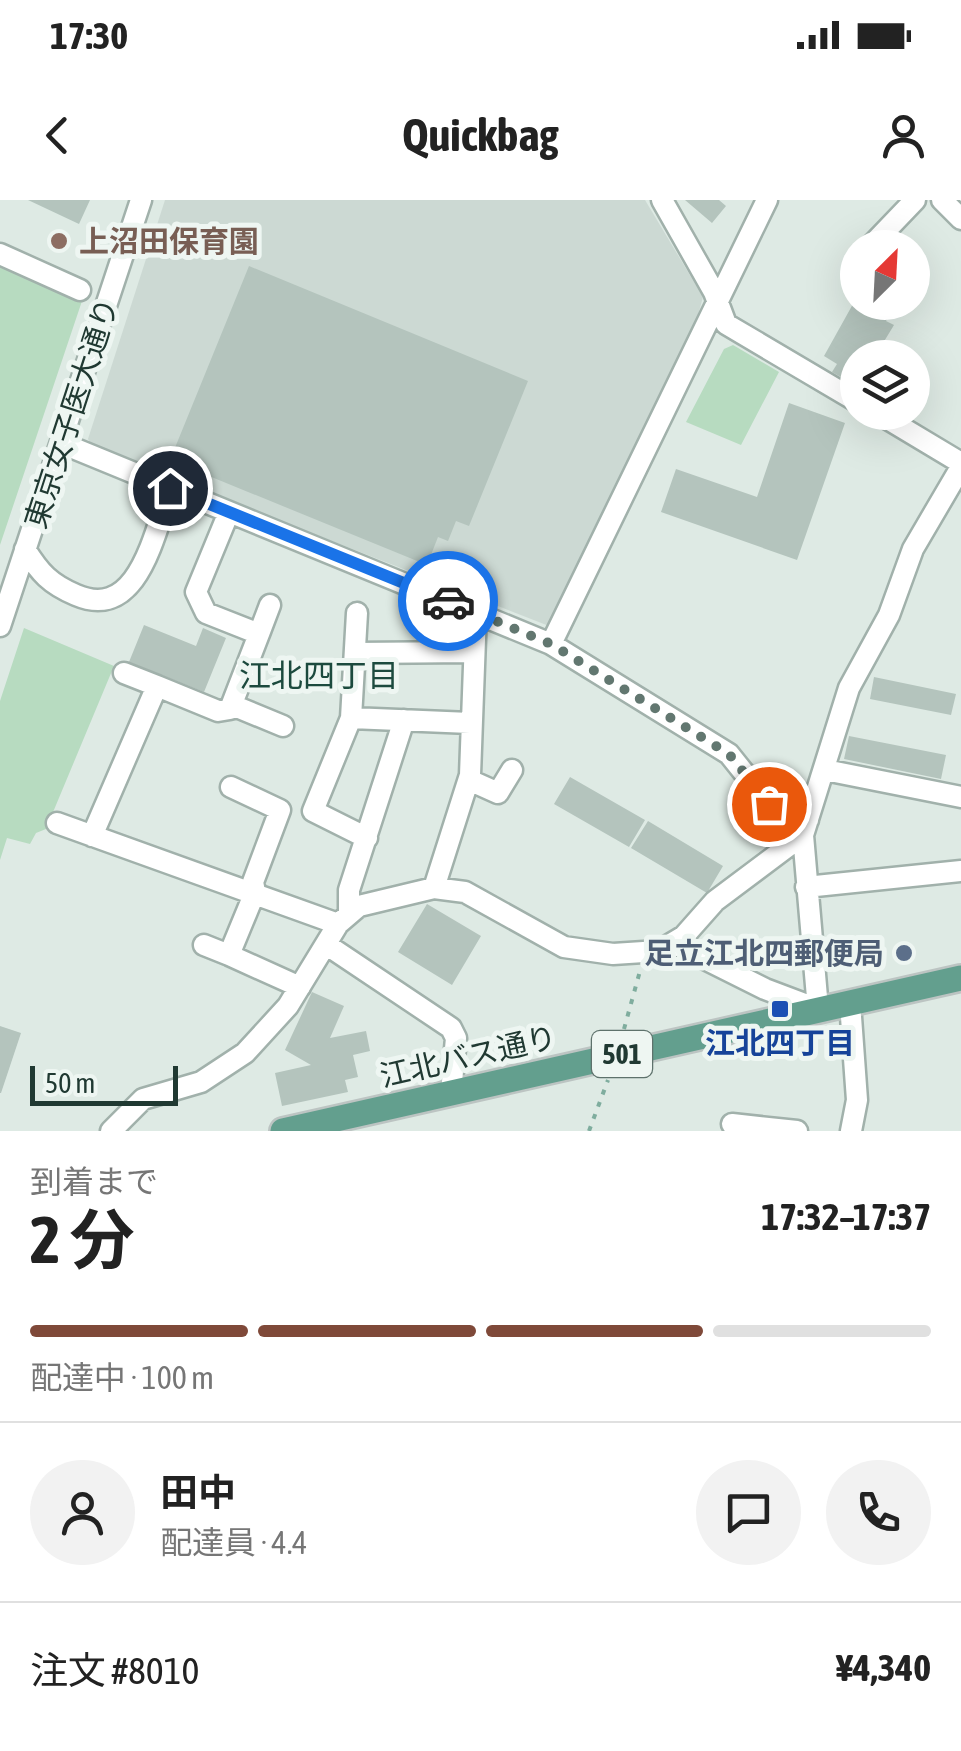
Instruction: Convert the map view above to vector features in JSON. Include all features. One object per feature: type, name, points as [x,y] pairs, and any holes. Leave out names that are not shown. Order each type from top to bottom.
[{"type":"main road","name":"江北バス通り","points":[[292,1130],[961,978]]},
{"type":"street","name":"東京女子医大通り","points":[[0,625],[141,200]]},
{"type":"street","points":[[662,200],[714,292],[726,324],[840,391]]},
{"type":"street","points":[[551,644],[767,200]]},
{"type":"street","points":[[886,230],[915,200]]},
{"type":"street","points":[[942,200],[961,219]]},
{"type":"street","points":[[0,254],[80,290]]},
{"type":"street","points":[[673,944],[765,989],[818,1009],[806,887],[805,828],[849,688],[889,615],[913,549],[961,465],[905,430]]},
{"type":"street","points":[[61,443],[551,644],[729,754],[769,804],[805,828]]},
{"type":"street","points":[[25,549],[53,586],[93,602],[113,599],[134,581],[170,488]]},
{"type":"street","points":[[228,512],[196,592],[206,613],[259,634]]},
{"type":"street","points":[[124,673],[218,711],[232,704],[270,606]]},
{"type":"street","points":[[434,888],[469,780],[476,612]]},
{"type":"street","points":[[357,614],[351,718],[313,811],[367,838]]},
{"type":"street","points":[[355,653],[472,652]]},
{"type":"street","points":[[92,836],[157,686]]},
{"type":"street","points":[[232,704],[283,726]]},
{"type":"street","points":[[351,718],[470,722]]},
{"type":"street","points":[[112,1131],[144,1099],[201,1082],[245,1053],[288,1006],[344,918],[349,890],[404,720]]},
{"type":"street","points":[[469,780],[498,794],[512,770]]},
{"type":"street","points":[[825,770],[961,796]]},
{"type":"street","points":[[229,955],[255,892],[253,882],[280,810],[231,786]]},
{"type":"street","points":[[58,823],[255,892],[344,918],[379,898],[434,888],[477,896],[516,924],[564,948],[613,954],[646,952],[673,944],[714,901],[805,828]]},
{"type":"street","points":[[806,887],[961,872]]},
{"type":"street","points":[[204,945],[300,986]]},
{"type":"street","points":[[327,945],[451,1028],[456,1038],[452,1093]]},
{"type":"street","points":[[850,1003],[857,1100],[850,1131]]},
{"type":"street","points":[[732,1121],[796,1131]]},
{"type":"path","points":[[589,1131],[619,1055],[646,952]]},
{"type":"shaded area","points":[[165,200],[645,200],[703,297],[692,337],[549,626],[92,447],[88,439]]},
{"type":"green space","points":[[0,264],[82,301],[0,545]]},
{"type":"green space","points":[[733,345],[779,372],[741,445],[686,422],[724,349]]},
{"type":"green space","points":[[24,628],[114,666],[46,829],[36,833],[30,844],[7,838],[0,860],[0,701]]},
{"type":"building","points":[[28,200],[90,200],[79,224]]},
{"type":"building","points":[[685,200],[719,200],[726,206],[712,223]]},
{"type":"building","points":[[249,266],[528,381],[469,526],[456,521],[448,541],[438,537],[427,565],[170,460]]},
{"type":"building","points":[[844,320],[887,320],[894,325],[885,340],[840,340],[840,377],[832,372],[837,364],[824,356]]},
{"type":"building","points":[[789,403],[840,421],[843,430],[797,560],[661,512],[676,469],[757,497]]},
{"type":"building","points":[[144,625],[196,646],[203,628],[226,638],[204,692],[129,662]]},
{"type":"building","points":[[874,677],[956,694],[951,715],[870,699]]},
{"type":"building","points":[[849,736],[946,755],[941,779],[844,759]]},
{"type":"building","points":[[570,777],[645,820],[629,847],[554,804]]},
{"type":"building","points":[[648,821],[723,866],[707,893],[631,848]]},
{"type":"building","points":[[427,904],[481,936],[452,985],[398,952]]},
{"type":"building","points":[[312,992],[344,1006],[330,1038],[366,1031],[370,1051],[353,1055],[358,1077],[345,1080],[348,1092],[282,1106],[275,1073],[311,1065],[285,1050]]},
{"type":"building","points":[[0,1026],[21,1033],[1,1093],[0,1093]]},
{"type":"way so far","points":[[448,601],[551,644],[729,754],[769,804]]},
{"type":"place","name":"上沼田保育園","points":[[59,241]]},
{"type":"place","name":"足立江北四郵便局","points":[[904,953]]},
{"type":"place","name":"江北四丁目","points":[[780,1009]]},
{"type":"district","name":"江北四丁目","points":[[319,675]]},
{"type":"route","points":[[170,488],[448,601]]}]
